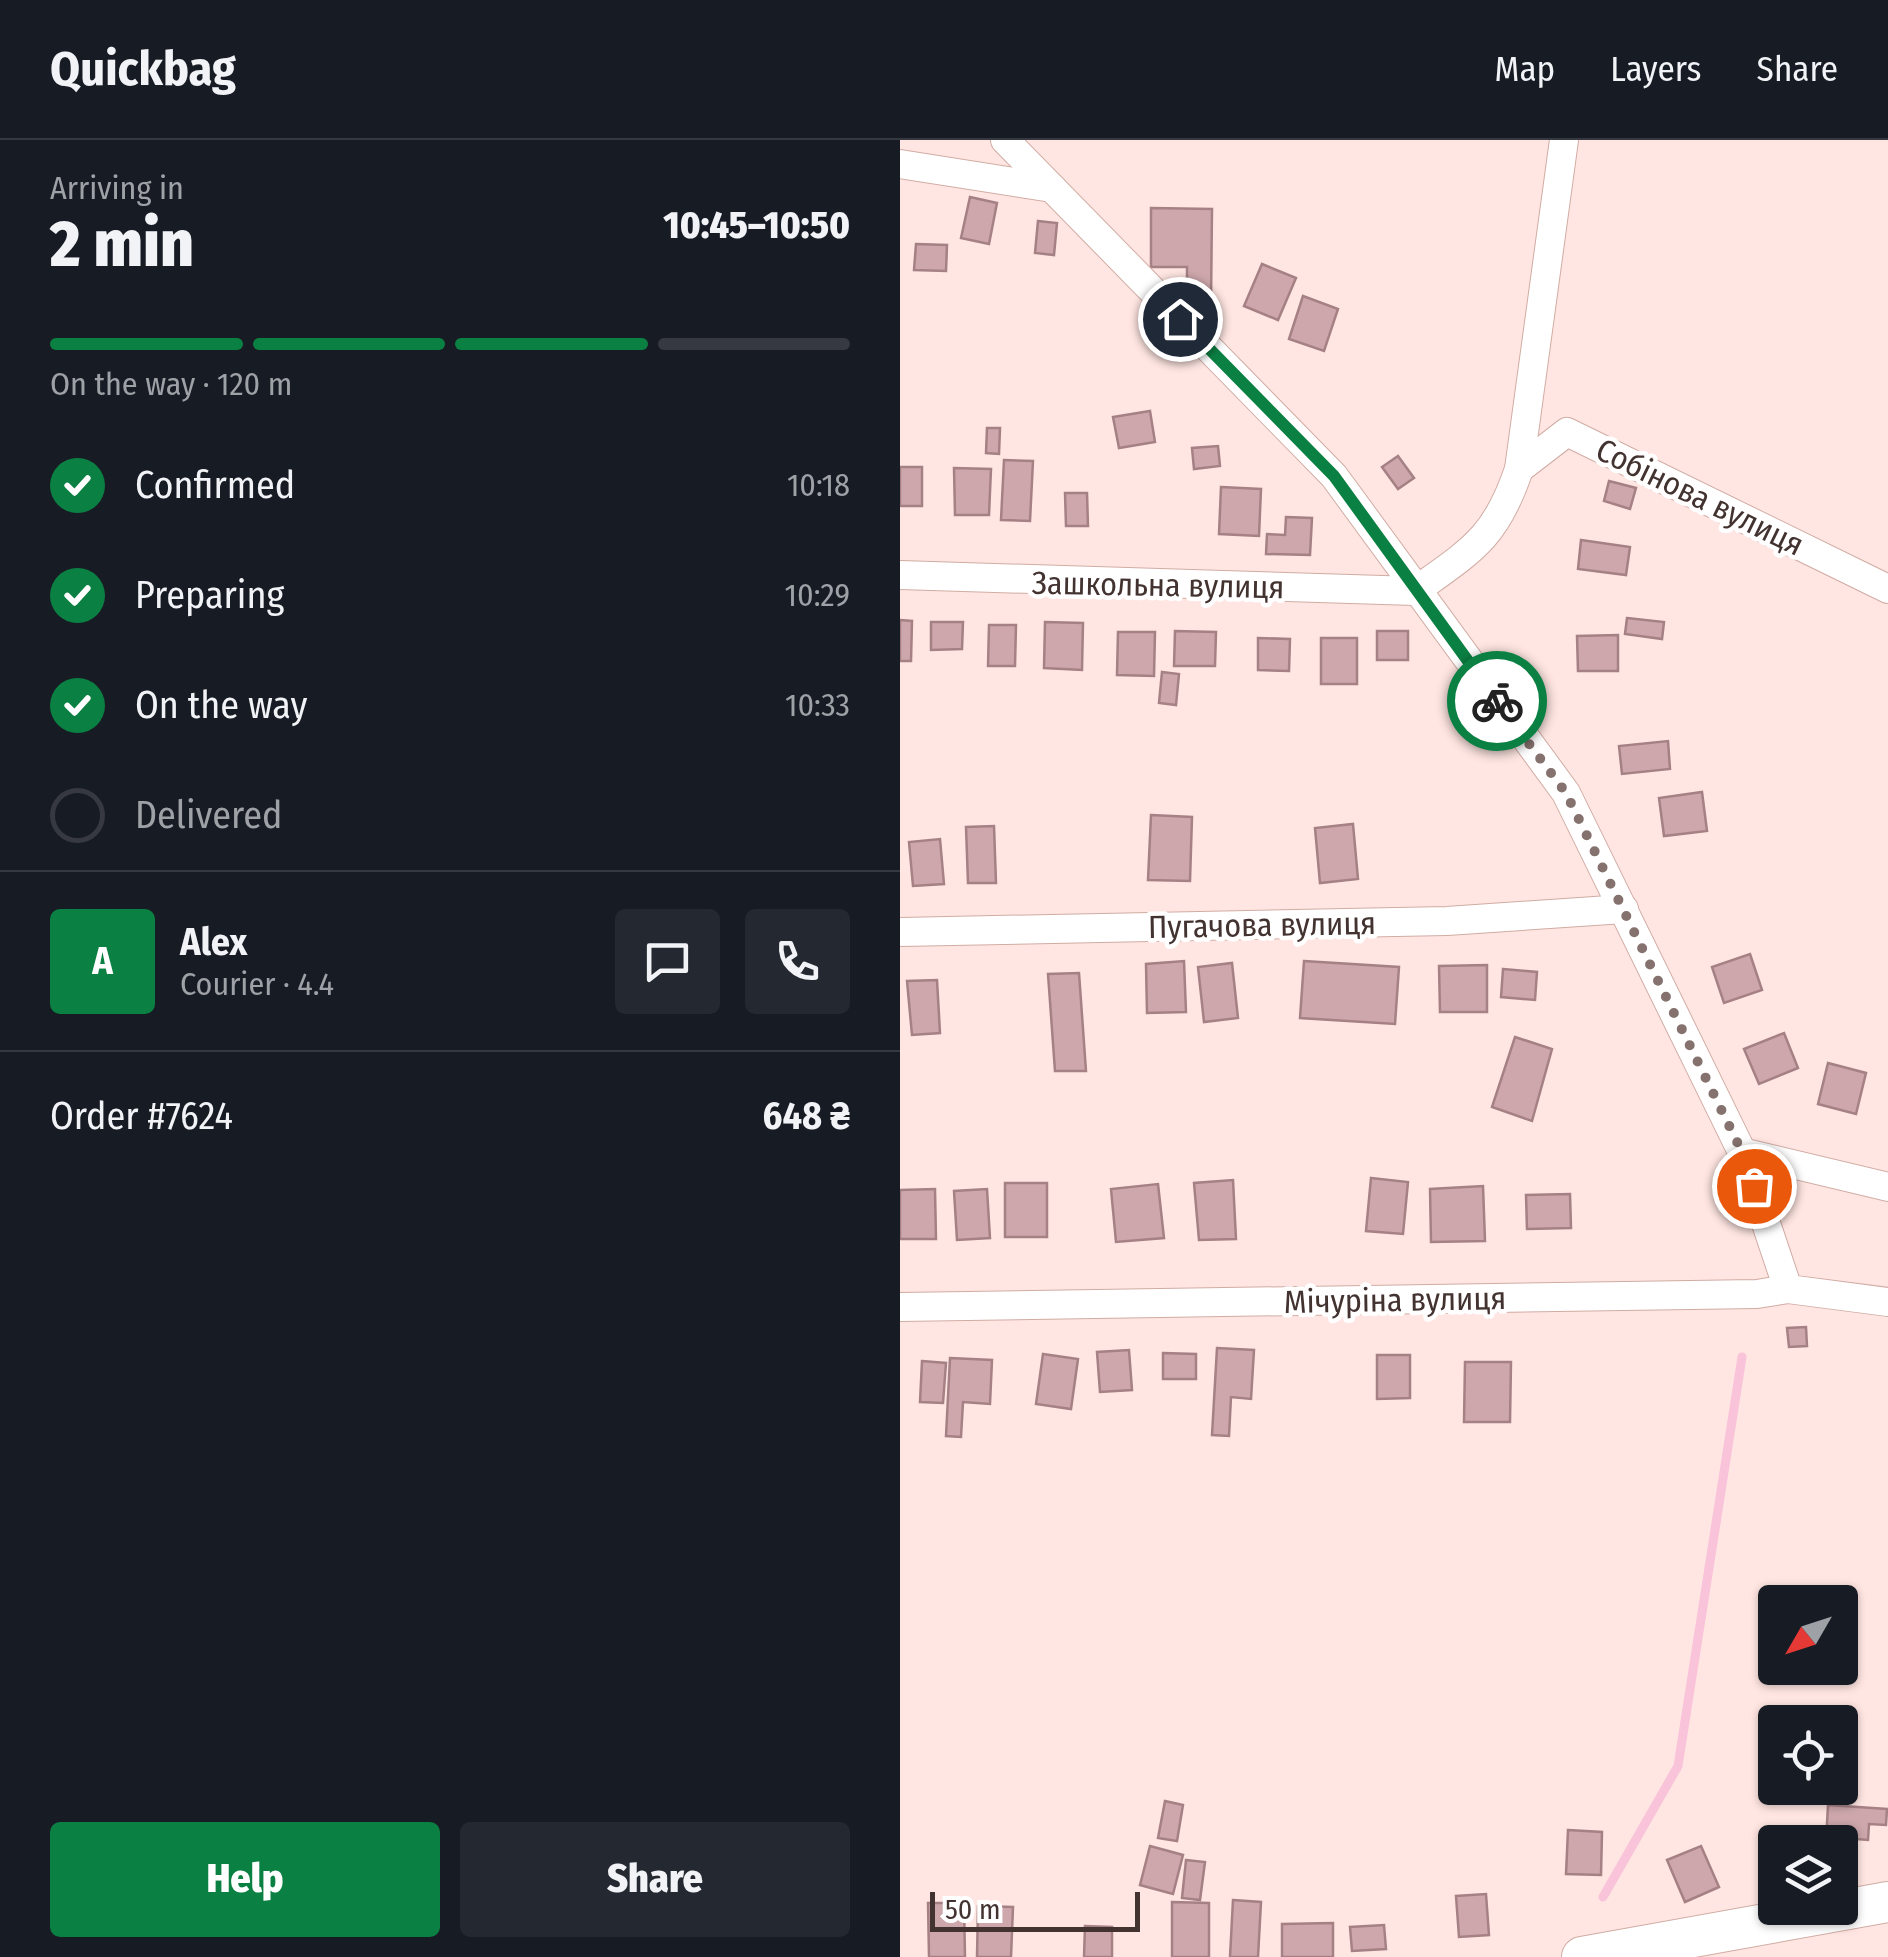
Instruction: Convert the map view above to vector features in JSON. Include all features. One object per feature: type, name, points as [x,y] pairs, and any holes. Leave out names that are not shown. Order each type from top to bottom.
[{"type":"street","points":[[1005,140],[1334,476],[1566,793],[1742,1152],[1788,1289]]},
{"type":"street","points":[[1415,591],[1480,544],[1505,511],[1519,469],[1564,140]]},
{"type":"street","points":[[900,164],[1052,188]]},
{"type":"street","name":"Собінова вулиця","points":[[1519,469],[1568,432],[1888,589]]},
{"type":"street","name":"Зашкольна вулиця","points":[[900,575],[1415,591]]},
{"type":"street","name":"Пугачова вулиця","points":[[900,932],[1447,921],[1624,909]]},
{"type":"street","points":[[1742,1152],[1888,1187]]},
{"type":"street","name":"Мічуріна вулиця","points":[[900,1307],[1756,1294],[1788,1289],[1888,1302]]},
{"type":"street","points":[[1582,1957],[1888,1902]]},
{"type":"building","points":[[970,197],[997,203],[989,244],[961,238]]},
{"type":"building","points":[[1151,208],[1212,209],[1211,302],[1187,302],[1187,267],[1151,267]]},
{"type":"building","points":[[1038,221],[1057,223],[1054,255],[1035,253]]},
{"type":"building","points":[[916,244],[947,245],[946,271],[914,270]]},
{"type":"building","points":[[1262,264],[1296,278],[1278,320],[1244,306]]},
{"type":"building","points":[[1303,296],[1338,309],[1324,351],[1289,339]]},
{"type":"building","points":[[1150,411],[1155,442],[1119,448],[1113,417]]},
{"type":"building","points":[[987,428],[1000,428],[999,454],[986,453]]},
{"type":"building","points":[[1218,446],[1220,466],[1194,469],[1192,448]]},
{"type":"building","points":[[1398,456],[1414,478],[1398,489],[1382,467]]},
{"type":"building","points":[[1004,460],[1033,461],[1030,521],[1001,520]]},
{"type":"building","points":[[900,467],[922,467],[922,506],[900,506]]},
{"type":"building","points":[[954,468],[991,469],[989,515],[955,515]]},
{"type":"building","points":[[1609,481],[1636,488],[1630,509],[1604,501]]},
{"type":"building","points":[[1221,487],[1261,489],[1259,536],[1219,534]]},
{"type":"building","points":[[1065,493],[1087,493],[1088,526],[1066,526]]},
{"type":"building","points":[[1286,517],[1312,518],[1310,555],[1266,554],[1267,534],[1285,535]]},
{"type":"building","points":[[1581,540],[1630,547],[1626,575],[1578,569]]},
{"type":"building","points":[[1627,618],[1664,622],[1662,639],[1625,634]]},
{"type":"building","points":[[900,620],[912,621],[911,661],[900,661]]},
{"type":"building","points":[[931,622],[963,622],[962,649],[931,650]]},
{"type":"building","points":[[1045,622],[1083,623],[1082,670],[1044,668]]},
{"type":"building","points":[[989,625],[1016,625],[1015,666],[988,666]]},
{"type":"building","points":[[1175,631],[1216,632],[1215,666],[1174,666]]},
{"type":"building","points":[[1377,631],[1408,631],[1408,660],[1377,660]]},
{"type":"building","points":[[1118,632],[1155,632],[1154,676],[1117,675]]},
{"type":"building","points":[[1618,635],[1618,671],[1578,671],[1577,636]]},
{"type":"building","points":[[1258,638],[1290,639],[1289,671],[1258,670]]},
{"type":"building","points":[[1321,638],[1357,638],[1357,684],[1321,684]]},
{"type":"building","points":[[1162,672],[1179,674],[1176,705],[1159,703]]},
{"type":"building","points":[[1668,741],[1670,769],[1622,774],[1619,746]]},
{"type":"building","points":[[1702,792],[1707,831],[1664,836],[1659,798]]},
{"type":"building","points":[[1151,815],[1192,817],[1190,881],[1148,880]]},
{"type":"building","points":[[1353,824],[1358,879],[1320,883],[1315,828]]},
{"type":"building","points":[[994,826],[996,883],[968,883],[966,827]]},
{"type":"building","points":[[940,839],[944,884],[913,886],[909,842]]},
{"type":"building","points":[[1750,954],[1762,990],[1724,1003],[1712,967]]},
{"type":"building","points":[[1184,961],[1186,1012],[1147,1013],[1146,964]]},
{"type":"building","points":[[1304,961],[1399,967],[1395,1024],[1300,1018]]},
{"type":"building","points":[[1232,963],[1238,1018],[1204,1022],[1198,967]]},
{"type":"building","points":[[1487,965],[1487,1012],[1440,1012],[1439,966]]},
{"type":"building","points":[[1503,969],[1537,972],[1535,1000],[1501,997]]},
{"type":"building","points":[[1079,973],[1086,1071],[1055,1071],[1048,974]]},
{"type":"building","points":[[937,980],[940,1033],[912,1035],[907,981]]},
{"type":"building","points":[[1784,1033],[1798,1068],[1759,1084],[1744,1049]]},
{"type":"building","points":[[1515,1037],[1552,1049],[1532,1121],[1492,1107]]},
{"type":"building","points":[[1828,1063],[1866,1073],[1856,1114],[1818,1104]]},
{"type":"building","points":[[1371,1178],[1408,1182],[1403,1234],[1366,1231]]},
{"type":"building","points":[[1233,1180],[1236,1239],[1199,1240],[1194,1183]]},
{"type":"building","points":[[1005,1183],[1047,1183],[1047,1237],[1005,1237]]},
{"type":"building","points":[[1158,1184],[1164,1238],[1116,1242],[1111,1189]]},
{"type":"building","points":[[1483,1186],[1485,1241],[1431,1242],[1430,1189]]},
{"type":"building","points":[[935,1189],[936,1239],[900,1239],[900,1190]]},
{"type":"building","points":[[987,1189],[990,1238],[957,1240],[954,1191]]},
{"type":"building","points":[[1570,1194],[1571,1228],[1527,1229],[1526,1195]]},
{"type":"building","points":[[1806,1327],[1807,1346],[1789,1347],[1787,1328]]},
{"type":"building","points":[[1217,1348],[1254,1350],[1251,1399],[1231,1397],[1229,1436],[1212,1435]]},
{"type":"building","points":[[1129,1350],[1132,1390],[1100,1392],[1097,1352]]},
{"type":"building","points":[[1163,1353],[1196,1354],[1196,1379],[1163,1379]]},
{"type":"building","points":[[1043,1354],[1078,1359],[1071,1409],[1036,1404]]},
{"type":"building","points":[[1377,1355],[1410,1355],[1410,1398],[1377,1399]]},
{"type":"building","points":[[950,1358],[992,1360],[990,1404],[963,1402],[961,1437],[946,1436]]},
{"type":"building","points":[[922,1361],[946,1363],[943,1403],[920,1402]]},
{"type":"building","points":[[1465,1362],[1511,1362],[1510,1422],[1464,1422]]},
{"type":"building","points":[[1165,1801],[1183,1805],[1177,1841],[1158,1838]]},
{"type":"building","points":[[1828,1805],[1887,1809],[1886,1825],[1869,1824],[1868,1840],[1858,1839],[1858,1825],[1827,1825]]},
{"type":"building","points":[[1568,1830],[1602,1832],[1601,1875],[1566,1874]]},
{"type":"building","points":[[1150,1846],[1183,1855],[1173,1894],[1140,1885]]},
{"type":"building","points":[[1701,1846],[1719,1887],[1685,1902],[1667,1860]]},
{"type":"building","points":[[1186,1860],[1205,1862],[1200,1900],[1182,1898]]},
{"type":"building","points":[[1486,1894],[1489,1935],[1459,1937],[1456,1896]]},
{"type":"building","points":[[1233,1900],[1261,1902],[1258,1957],[1230,1957]]},
{"type":"building","points":[[1172,1902],[1209,1903],[1209,1957],[1172,1957]]},
{"type":"building","points":[[928,1903],[964,1903],[965,1957],[929,1957]]},
{"type":"building","points":[[978,1906],[1013,1907],[1011,1957],[977,1957]]},
{"type":"building","points":[[1333,1923],[1333,1957],[1282,1957],[1282,1924]]},
{"type":"building","points":[[1384,1925],[1386,1949],[1352,1951],[1350,1927]]},
{"type":"building","points":[[1085,1926],[1112,1927],[1112,1957],[1084,1957]]},
{"type":"waterway","points":[[1603,1897],[1678,1766],[1742,1357]]},
{"type":"way so far","points":[[1497,701],[1566,793],[1742,1152],[1754,1186]]},
{"type":"route","points":[[1180,319],[1334,476],[1497,701]]}]
